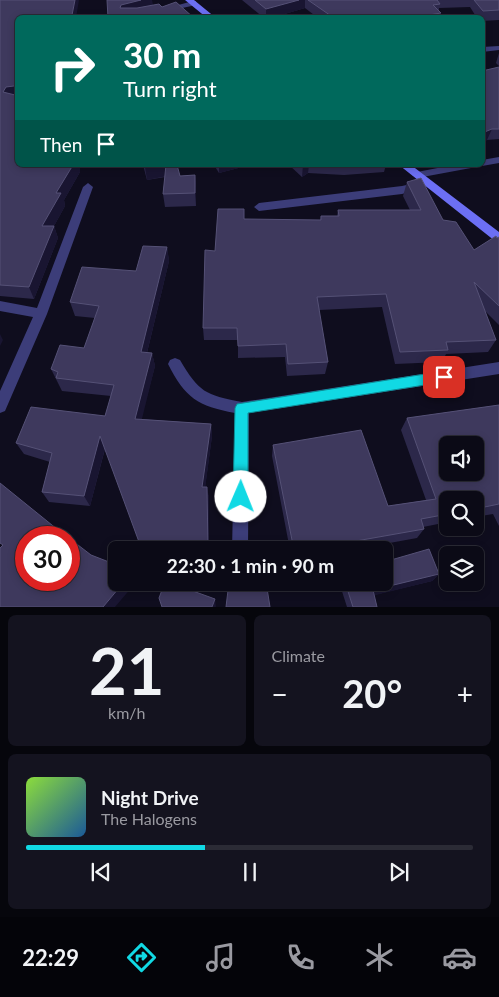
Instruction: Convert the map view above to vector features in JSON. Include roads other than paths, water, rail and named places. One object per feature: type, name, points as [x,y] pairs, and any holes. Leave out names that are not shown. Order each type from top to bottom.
[{"type":"street","points":[[152,12],[191,1],[208,15]]},
{"type":"street","points":[[485,50],[499,48]]},
{"type":"street","points":[[485,162],[499,160]]},
{"type":"street","points":[[407,167],[499,238]]},
{"type":"street","points":[[417,175],[460,167]]},
{"type":"street","points":[[259,207],[402,190],[429,184]]},
{"type":"street","points":[[0,407],[41,314],[88,187]]},
{"type":"street","points":[[0,306],[41,314]]},
{"type":"street","points":[[175,364],[187,385],[200,395],[220,404],[242,408],[499,368]]},
{"type":"street","points":[[240,541],[242,408]]}]
